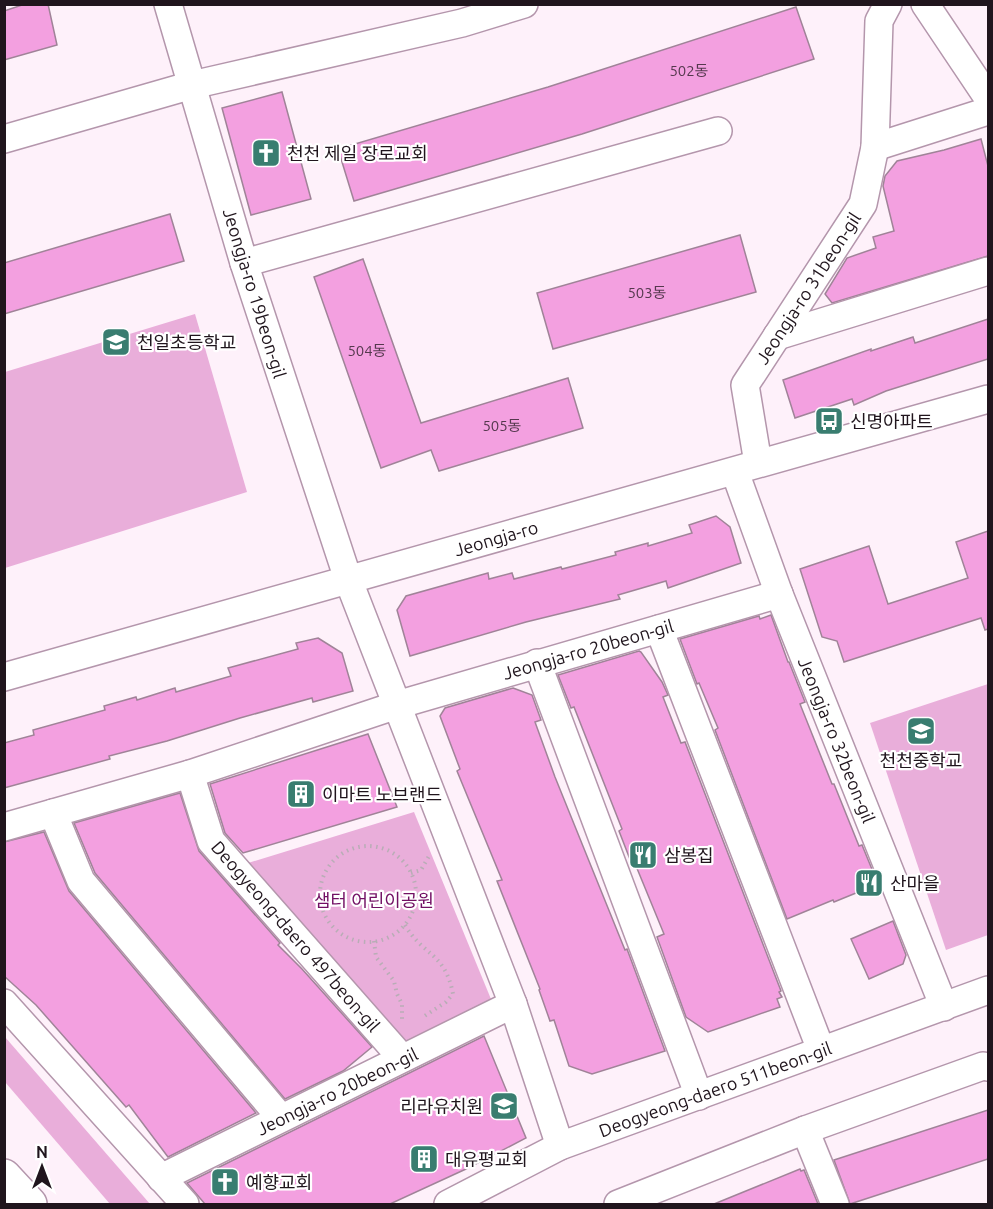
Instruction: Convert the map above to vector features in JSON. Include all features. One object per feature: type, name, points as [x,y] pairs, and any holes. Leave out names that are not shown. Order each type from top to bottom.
[{"type":"main road","points":[[4,1176],[30,1204]]},
{"type":"street","name":"Jeongja-ro 19beon-gil","points":[[168,4],[244,263],[348,579]]},
{"type":"street","points":[[4,139],[192,85],[462,23],[524,4]]},
{"type":"street","name":"Jeongja-ro 31beon-gil","points":[[746,467],[745,385],[863,204],[875,147],[879,21],[888,4]]},
{"type":"street","points":[[926,4],[988,98]]},
{"type":"street","points":[[875,147],[988,111]]},
{"type":"street","points":[[244,263],[718,131]]},
{"type":"street","points":[[777,336],[988,271]]},
{"type":"street","name":"Jeongja-ro","points":[[4,677],[988,399]]},
{"type":"street","name":"Jeongja-ro 32beon-gil","points":[[746,467],[778,594],[944,1006]]},
{"type":"street","points":[[348,579],[513,1004],[560,1146]]},
{"type":"street","name":"Jeongja-ro 20beon-gil","points":[[397,705],[778,594]]},
{"type":"street","points":[[659,629],[821,1050]]},
{"type":"street","points":[[537,663],[699,1096]]},
{"type":"street","points":[[4,827],[189,774],[397,705]]},
{"type":"street","name":"Deogyeong-daero 497beon-gil","points":[[189,774],[211,840],[402,1058]]},
{"type":"street","points":[[53,813],[81,881],[281,1118]]},
{"type":"street","name":"Deogyeong-daero 511beon-gil","points":[[448,1204],[560,1146],[988,990]]},
{"type":"street","points":[[4,1003],[185,1204]]},
{"type":"street","name":"Jeongja-ro 20beon-gil","points":[[161,1178],[513,1004]]},
{"type":"street","points":[[618,1204],[805,1130],[983,1066],[988,1067]]},
{"type":"street","points":[[805,1130],[835,1204]]},
{"type":"path","points":[[366,846],[388,850],[405,864],[415,884],[415,905],[405,925],[387,938],[374,941],[349,938],[338,931],[323,910],[321,897],[321,884],[333,861],[343,853],[366,846]]},
{"type":"path","points":[[411,873],[421,870],[431,853]]},
{"type":"path","points":[[405,925],[413,939],[440,961],[450,978],[453,994],[446,1002],[418,1020]]},
{"type":"path","points":[[374,941],[376,957],[394,981],[402,1004],[402,1025]]},
{"type":"green space","points":[[195,314],[247,492],[5,568],[5,372]]},
{"type":"green space","points":[[988,684],[988,935],[946,950],[870,723]]},
{"type":"green space","name":"샘터 어린이공원","points":[[414,812],[493,1004],[405,1049],[248,863]]},
{"type":"green space","points":[[5,1037],[150,1204],[110,1204],[5,1082]]},
{"type":"building","points":[[25,4],[48,4],[57,45],[4,60],[4,11]]},
{"type":"building","points":[[796,7],[814,59],[582,134],[354,201],[338,149],[548,87]]},
{"type":"building","name":"천천 제일 장로교회","points":[[282,92],[311,199],[251,215],[222,108]]},
{"type":"building","points":[[981,139],[988,166],[988,256],[832,303],[825,294],[847,258],[876,248],[873,237],[894,231],[883,186],[885,176],[897,161]]},
{"type":"building","name":"천일초등학교","points":[[170,214],[184,261],[4,314],[4,263]]},
{"type":"building","points":[[740,235],[756,292],[553,349],[537,293]]},
{"type":"building","points":[[363,259],[421,423],[568,378],[583,428],[439,471],[431,450],[381,468],[314,277]]},
{"type":"building","points":[[988,319],[988,359],[886,391],[854,405],[852,399],[795,418],[783,380],[871,349],[871,351],[913,337],[915,343]]},
{"type":"building","points":[[716,516],[730,527],[741,563],[668,588],[666,581],[618,595],[620,599],[526,622],[410,656],[397,610],[406,596],[488,573],[489,579],[512,573],[514,579],[561,567],[562,569],[616,555],[615,552],[648,543],[648,546],[692,533],[689,525]]},
{"type":"building","points":[[988,531],[988,629],[985,630],[981,618],[844,662],[837,641],[822,637],[800,569],[869,546],[888,604],[968,578],[956,542]]},
{"type":"building","points":[[771,615],[805,702],[800,704],[832,784],[834,784],[859,846],[862,845],[878,884],[787,919],[715,730],[718,728],[699,683],[697,684],[680,639],[759,616],[760,619]]},
{"type":"building","points":[[318,638],[342,653],[353,691],[313,702],[312,698],[240,718],[109,756],[110,759],[4,788],[4,743],[34,735],[33,730],[105,710],[104,706],[136,697],[137,700],[175,688],[176,692],[231,676],[228,668],[298,649],[296,643]]},
{"type":"building","points":[[639,651],[662,682],[668,695],[663,697],[681,743],[685,742],[781,991],[779,992],[782,997],[777,999],[780,1007],[708,1032],[686,1017],[657,937],[664,934],[636,866],[633,867],[619,831],[622,829],[574,707],[571,708],[558,675]]},
{"type":"building","points":[[513,688],[532,695],[541,720],[535,722],[555,777],[625,950],[627,949],[665,1051],[592,1074],[569,1066],[554,1020],[550,1021],[540,989],[497,881],[502,880],[457,771],[460,769],[440,716],[445,708]]},
{"type":"building","name":"이마트 노브랜드","points":[[368,734],[397,807],[243,853],[225,833],[210,784]]},
{"type":"building","points":[[180,793],[199,851],[280,943],[278,945],[372,1047],[343,1071],[285,1099],[95,873],[74,823]]},
{"type":"building","points":[[44,832],[69,891],[256,1113],[168,1157],[129,1105],[126,1107],[36,1005],[4,976],[4,842]]},
{"type":"building","points":[[893,921],[906,955],[903,964],[869,979],[851,939]]},
{"type":"building","points":[[484,1036],[526,1138],[466,1169],[390,1204],[205,1204],[187,1183]]},
{"type":"building","points":[[988,1110],[988,1159],[850,1204],[834,1160]]},
{"type":"building","points":[[800,1169],[804,1170],[818,1204],[714,1204]]},
{"type":"place","name":"천천 제일 장로교회","points":[[266,153]]},
{"type":"place","name":"천일초등학교","points":[[116,342]]},
{"type":"place","name":"신명아파트","points":[[829,421]]},
{"type":"place","name":"천천중학교","points":[[921,731]]},
{"type":"place","name":"이마트 노브랜드","points":[[301,794]]},
{"type":"place","name":"삼봉집","points":[[643,855]]},
{"type":"place","name":"산마을","points":[[869,883]]},
{"type":"place","name":"리라유치원","points":[[504,1106]]},
{"type":"place","name":"대유평교회","points":[[424,1159]]},
{"type":"place","name":"예향교회","points":[[225,1182]]}]
